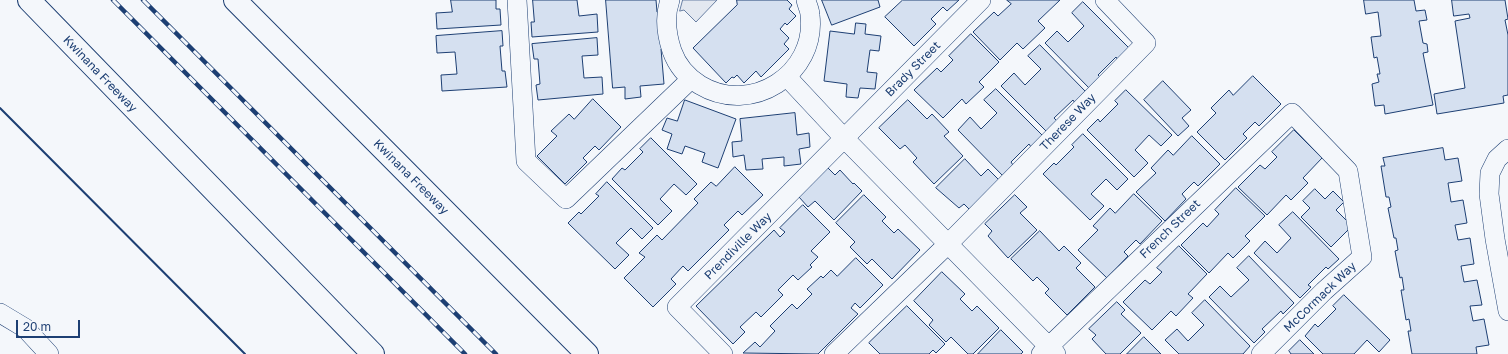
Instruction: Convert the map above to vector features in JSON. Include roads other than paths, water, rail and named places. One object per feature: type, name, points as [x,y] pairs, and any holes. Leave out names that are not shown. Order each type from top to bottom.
[{"type":"highway","name":"Kwinana Freeway","points":[[29,0],[373,354]]},
{"type":"highway","name":"Kwinana Freeway","points":[[235,0],[587,354]]},
{"type":"street","points":[[517,0],[526,161],[566,199],[691,79]]},
{"type":"street","points":[[670,0],[666,11],[667,36],[675,60],[691,79],[709,90],[729,96],[750,95],[770,89],[788,77],[801,59],[809,37],[810,15],[806,0]]},
{"type":"street","name":"Brady Street","points":[[844,138],[982,0]]},
{"type":"street","name":"Therese Way","points":[[948,244],[1146,43],[1105,0]]},
{"type":"street","points":[[788,77],[844,138],[948,244],[1048,351]]},
{"type":"street","name":"French Street","points":[[1048,351],[1292,113]]},
{"type":"street","name":"McCormack Way","points":[[1261,354],[1324,291],[1362,257],[1348,171],[1292,113]]},
{"type":"street","name":"Prendiville Way","points":[[723,354],[677,307],[844,138]]},
{"type":"street","points":[[1508,149],[1497,159],[1490,173],[1489,194],[1495,240],[1508,311]]},
{"type":"street","points":[[834,354],[948,244]]},
{"type":"street","points":[[0,313],[24,328],[49,354]]},
{"type":"railway","points":[[113,0],[465,354]]},
{"type":"railway","points":[[143,0],[496,354]]}]
